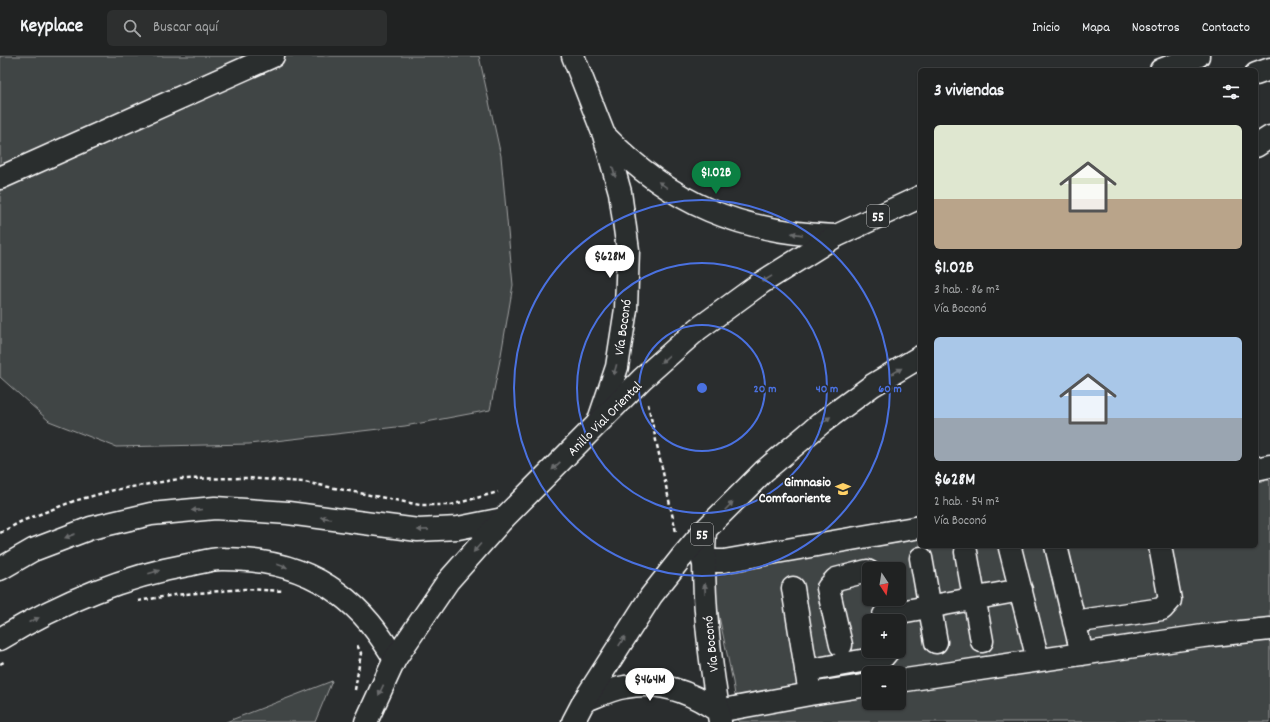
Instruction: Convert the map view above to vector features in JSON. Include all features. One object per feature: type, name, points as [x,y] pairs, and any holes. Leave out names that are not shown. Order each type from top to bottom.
[{"type":"main road","points":[[0,178],[273,56]]},
{"type":"main road","name":"Vía Boconó","points":[[573,56],[604,135],[620,192],[628,250],[626,309],[618,360],[598,423]]},
{"type":"main road","points":[[1166,68],[1198,56]]},
{"type":"main road","points":[[1258,73],[1270,69]]},
{"type":"main road","name":"Vía Boconó","points":[[604,135],[624,156],[646,174],[670,190],[722,216],[750,225],[778,231],[806,235],[836,236]]},
{"type":"main road","points":[[1258,145],[1270,136]]},
{"type":"main road","name":"Anillo Vial Oriental","points":[[366,722],[395,659],[448,581],[503,519],[642,379],[698,329],[761,283],[836,236],[918,198]]},
{"type":"main road","name":"55","points":[[573,722],[584,701],[651,596],[705,530],[764,471],[820,424],[873,385],[918,358]]},
{"type":"main road","points":[[1258,469],[1270,466]]},
{"type":"main road","points":[[0,569],[33,550],[91,528],[159,513],[215,508],[281,512],[418,530],[458,528],[503,519]]},
{"type":"main road","points":[[703,561],[724,561],[918,527]]},
{"type":"main road","name":"Vía Boconó","points":[[705,530],[703,561],[708,633],[719,716]]},
{"type":"main road","points":[[1010,548],[1038,660]]},
{"type":"main road","points":[[1056,548],[1082,654]]},
{"type":"main road","points":[[1074,622],[1162,609],[1170,600],[1160,548]]},
{"type":"main road","points":[[966,552],[982,641]]},
{"type":"main road","points":[[921,558],[936,642]]},
{"type":"main road","points":[[0,639],[27,623],[93,591],[158,570],[222,559],[270,562],[307,575],[337,592],[360,612],[377,631],[395,659]]},
{"type":"main road","points":[[842,645],[828,588],[836,579],[862,572]]},
{"type":"main road","points":[[793,588],[810,694]]},
{"type":"main road","points":[[883,612],[930,607],[1021,590]]},
{"type":"main road","points":[[906,680],[1203,636],[1270,629]]},
{"type":"main road","points":[[806,670],[872,658]]},
{"type":"main road","points":[[584,701],[625,687],[650,685],[686,692],[697,698],[719,716],[810,694],[862,686]]},
{"type":"path","points":[[642,379],[681,558]]},
{"type":"path","points":[[134,602],[174,595],[244,589],[285,591]]},
{"type":"path","points":[[355,640],[361,653],[355,691]]},
{"type":"path","points":[[0,664],[12,657]]},
{"type":"shaded area","points":[[0,56],[479,56],[501,156],[513,285],[490,410],[405,426],[249,444],[116,447],[49,421],[0,377]]},
{"type":"shaded area","points":[[1270,480],[1270,722],[739,722],[733,682],[710,574],[918,539],[918,548],[1258,548],[1258,482]]},
{"type":"shaded area","points":[[332,681],[315,722],[226,722]]},
{"type":"place","name":"Gimnasio Comfaoriente","points":[[843,489]]}]
